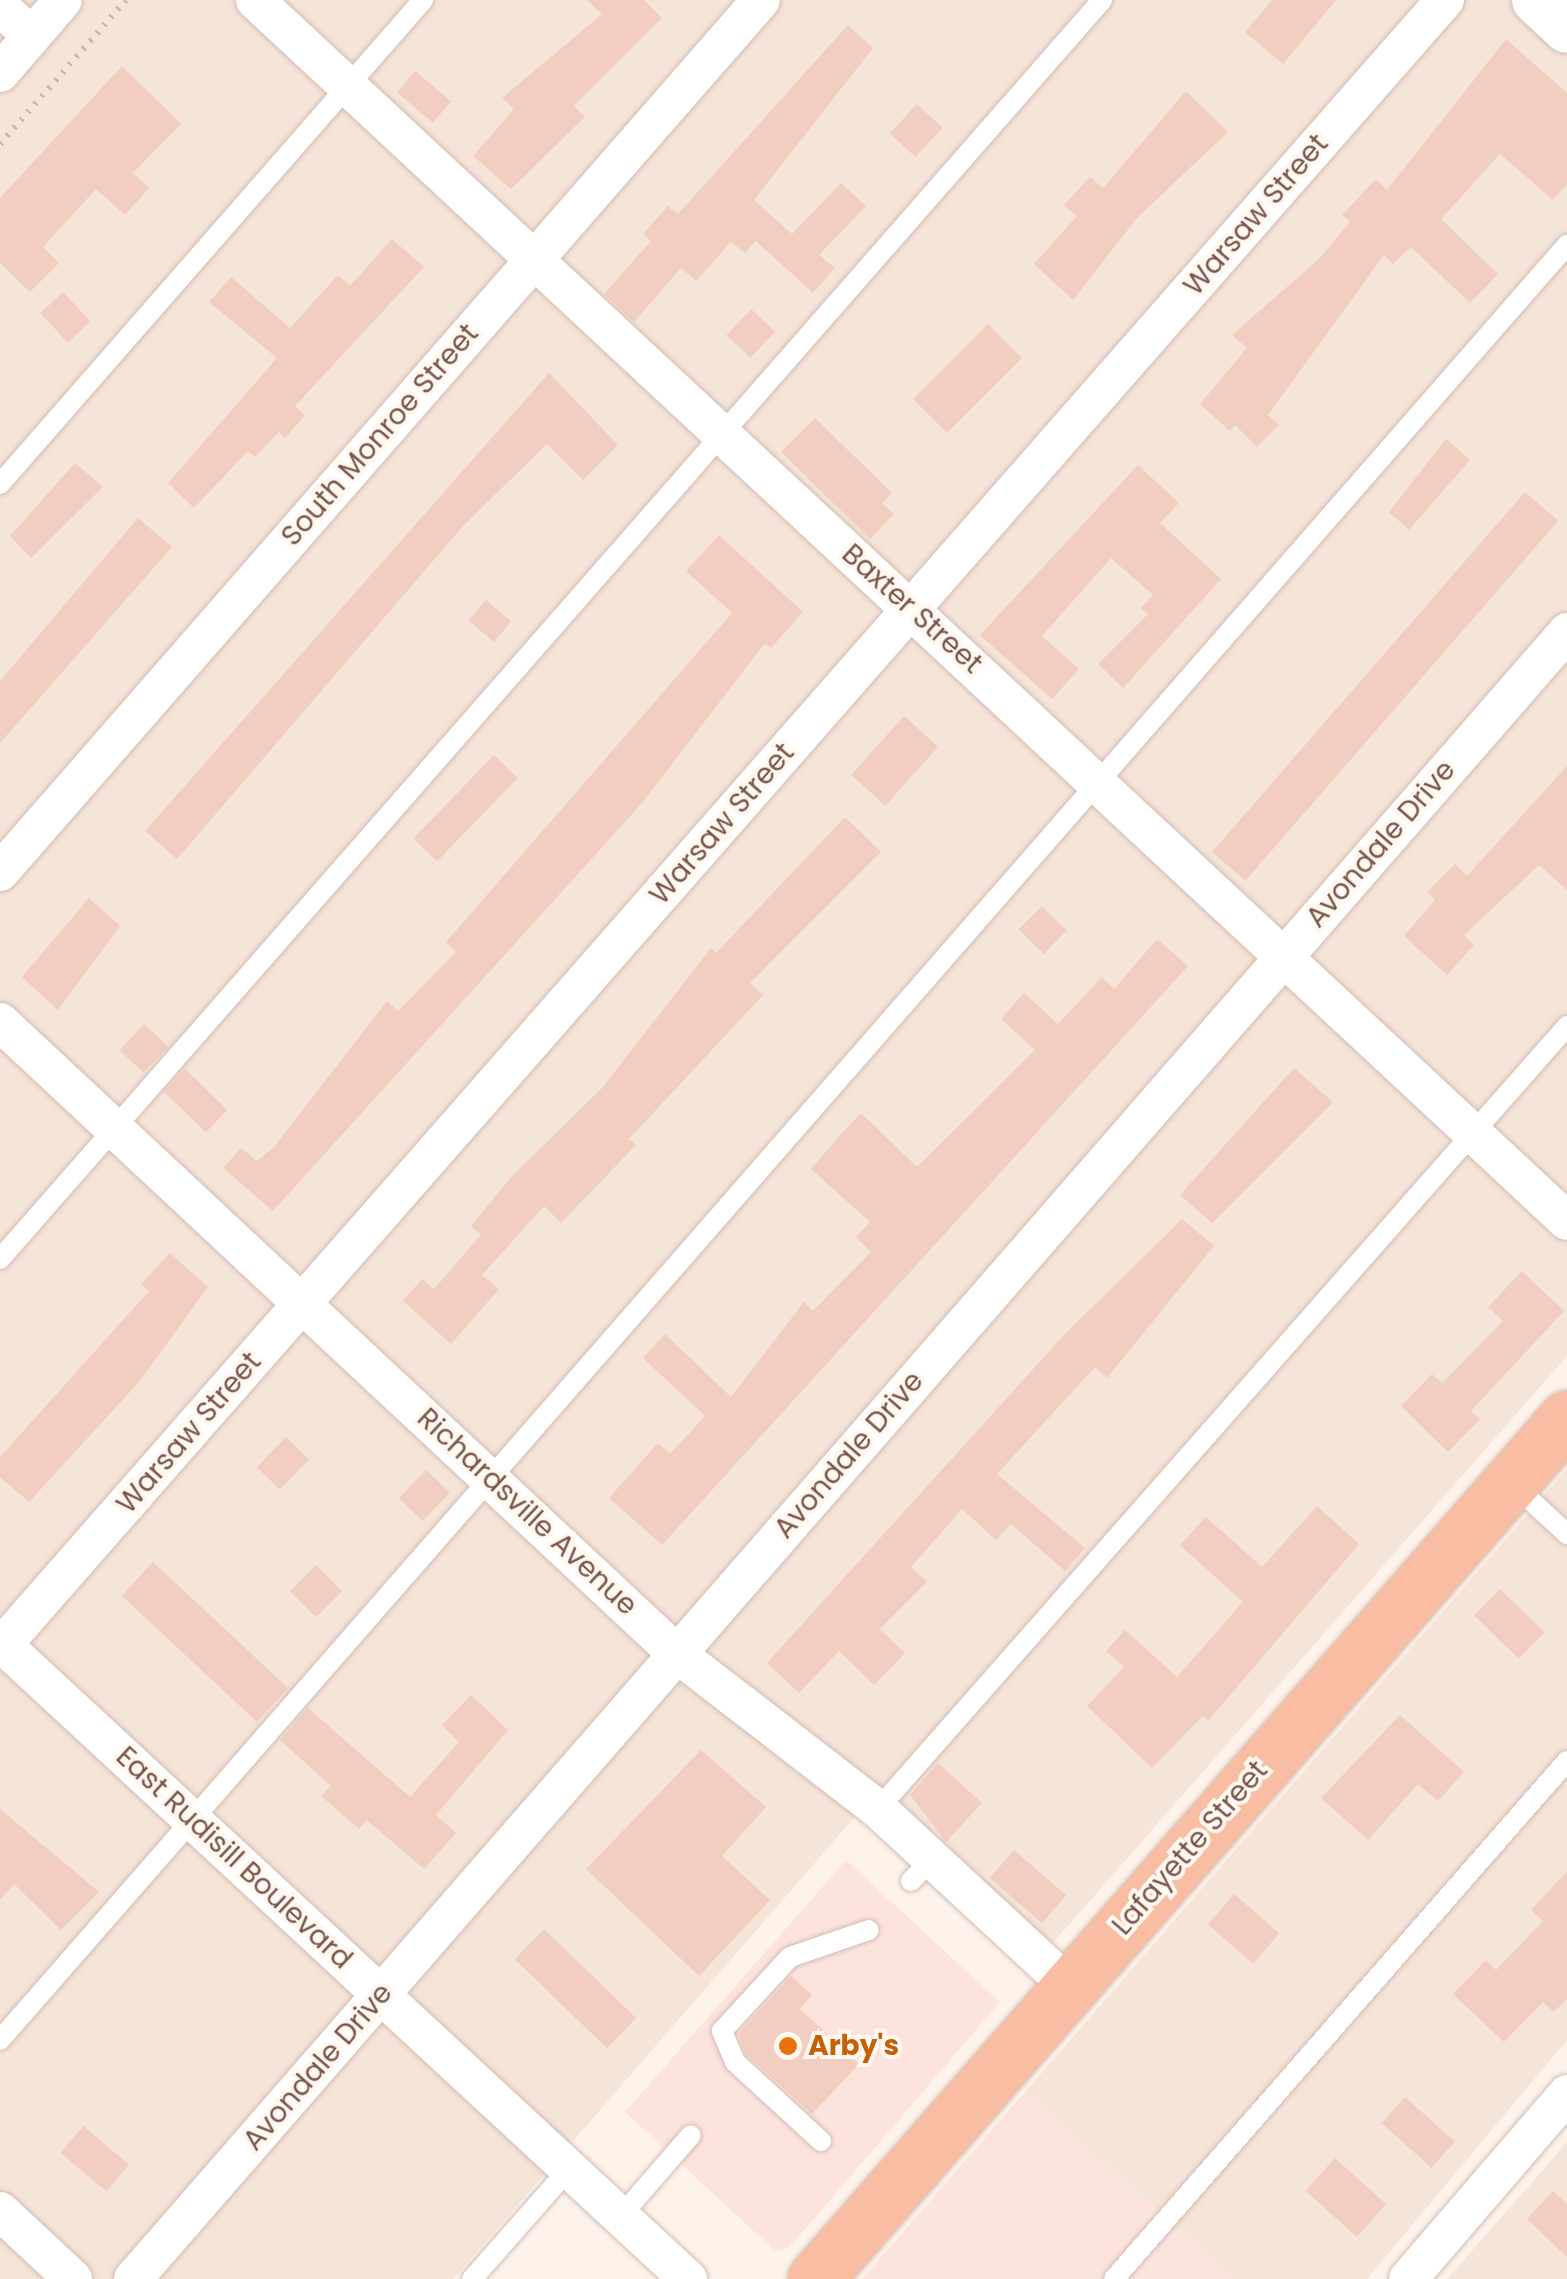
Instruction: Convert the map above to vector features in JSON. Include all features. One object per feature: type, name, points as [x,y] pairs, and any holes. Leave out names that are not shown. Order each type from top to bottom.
[{"type":"highway","name":"Lafayette Street","points":[[815,2279],[1567,1418]]},
{"type":"street","points":[[0,72],[63,0]]},
{"type":"street","name":"Baxter Street","points":[[255,0],[721,437],[912,607],[1567,1221]]},
{"type":"street","name":"South Monroe Street","points":[[0,872],[761,0]]},
{"type":"street","name":"Warsaw Street","points":[[1,1645],[1445,0]]},
{"type":"street","points":[[1536,0],[1567,29]]},
{"type":"street","points":[[0,6],[32,36]]},
{"type":"street","name":"Avondale Drive","points":[[133,2279],[1567,632]]},
{"type":"street","name":"Richardsville Avenue","points":[[0,1022],[676,1653],[878,1809],[921,1870],[1069,1986]]},
{"type":"street","name":"East Rudisill Boulevard","points":[[1,1645],[688,2279]]},
{"type":"street","points":[[1408,2279],[1567,2094]]},
{"type":"street","points":[[0,2211],[73,2279]]},
{"type":"lane","points":[[0,484],[424,0]]},
{"type":"lane","points":[[0,1260],[1102,0]]},
{"type":"lane","points":[[0,2040],[1567,245]]},
{"type":"lane","points":[[878,1809],[1567,1026]]},
{"type":"lane","points":[[1511,1482],[1567,1534]]},
{"type":"lane","points":[[1114,2279],[1567,1761]]},
{"type":"lane","points":[[822,2141],[736,2062],[722,2032],[790,1958],[868,1930]]},
{"type":"lane","points":[[620,2217],[691,2135]]},
{"type":"lane","points":[[472,2279],[569,2169]]},
{"type":"path","points":[[0,144],[126,0]]},
{"type":"shaded area","points":[[0,0],[1567,0],[1567,1356],[1052,1944],[880,1788],[453,2279],[0,2279]]},
{"type":"shaded area","points":[[1567,1469],[1567,2040],[1367,2279],[1231,2279],[1025,2092]]},
{"type":"shaded area","points":[[846,1860],[1000,2002],[789,2248],[775,2251],[625,2112]]},
{"type":"shaded area","points":[[1025,2092],[1231,2279],[862,2279]]},
{"type":"shaded area","points":[[1567,2141],[1567,2279],[1447,2279],[1550,2162]]},
{"type":"building","points":[[587,0],[644,0],[662,18],[574,106],[585,117],[511,189],[473,156],[514,109],[502,98],[602,14]]},
{"type":"building","points":[[1272,0],[1336,0],[1283,64],[1245,32]]},
{"type":"building","points":[[848,25],[873,48],[754,200],[792,234],[841,183],[866,206],[819,255],[835,268],[813,293],[756,241],[745,253],[731,242],[696,281],[681,268],[634,322],[604,294],[651,241],[643,234],[668,206],[678,214]]},
{"type":"building","points":[[1506,39],[1567,93],[1567,184],[1553,200],[1500,154],[1441,219],[1498,274],[1470,303],[1411,247],[1393,264],[1384,255],[1268,415],[1279,425],[1257,447],[1235,425],[1230,431],[1200,404],[1247,348],[1232,335],[1319,259],[1350,222],[1342,215],[1376,179],[1387,190]]},
{"type":"building","points":[[122,66],[181,124],[133,173],[149,188],[125,215],[96,189],[43,247],[59,263],[30,292],[0,263],[0,198]]},
{"type":"building","points":[[415,71],[451,101],[433,123],[397,92]]},
{"type":"building","points":[[1186,91],[1228,132],[1137,218],[1073,300],[1034,264],[1077,216],[1064,205],[1090,177],[1103,188]]},
{"type":"building","points":[[917,104],[943,128],[915,157],[890,133]]},
{"type":"building","points":[[392,239],[424,267],[295,406],[305,415],[285,438],[279,432],[255,457],[248,451],[194,508],[168,483],[277,358],[209,302],[231,277],[290,328],[338,275],[350,286]]},
{"type":"building","points":[[63,292],[90,321],[68,342],[40,313]]},
{"type":"building","points":[[751,309],[775,332],[751,358],[726,335]]},
{"type":"building","points":[[988,324],[1022,358],[947,433],[913,399]]},
{"type":"building","points":[[549,373],[618,445],[583,480],[547,444],[463,526],[177,859],[145,831]]},
{"type":"building","points":[[815,418],[892,493],[882,503],[894,514],[870,539],[781,452]]},
{"type":"building","points":[[1446,439],[1470,460],[1409,530],[1389,512]]},
{"type":"building","points":[[75,463],[103,487],[31,558],[10,536]]},
{"type":"building","points":[[1138,465],[1179,503],[1160,523],[1221,579],[1123,688],[1098,664],[1148,614],[1141,608],[1153,595],[1111,558],[1042,636],[1079,669],[1052,699],[980,635]]},
{"type":"building","points":[[1525,492],[1558,521],[1245,881],[1212,852]]},
{"type":"building","points":[[138,518],[172,547],[0,743],[0,681]]},
{"type":"building","points":[[719,535],[803,612],[771,648],[765,643],[642,803],[273,1211],[223,1168],[241,1148],[257,1161],[274,1147],[387,1001],[398,1011],[456,952],[446,942],[732,613],[686,571]]},
{"type":"building","points":[[486,600],[511,621],[494,642],[469,621]]},
{"type":"building","points":[[904,716],[938,747],[885,805],[851,775]]},
{"type":"building","points":[[494,755],[518,778],[437,861],[413,838]]},
{"type":"building","points":[[1567,766],[1567,890],[1539,865],[1464,935],[1474,945],[1447,975],[1404,936],[1435,900],[1427,892],[1455,864],[1467,876]]},
{"type":"building","points":[[845,817],[881,852],[750,983],[763,995],[629,1139],[636,1145],[561,1223],[544,1206],[482,1275],[499,1289],[451,1344],[403,1301],[422,1279],[434,1289],[481,1235],[471,1226],[512,1176],[602,1088],[711,948],[716,953]]},
{"type":"building","points":[[89,898],[120,926],[58,1010],[22,977]]},
{"type":"building","points":[[1042,906],[1067,931],[1043,954],[1019,929]]},
{"type":"building","points":[[1157,939],[1188,966],[662,1545],[609,1498],[658,1443],[670,1454],[705,1416],[643,1358],[665,1334],[731,1397],[804,1302],[813,1311],[871,1252],[856,1237],[870,1222],[811,1169],[861,1113],[917,1167],[1035,1050],[1001,1019],[1024,993],[1058,1024],[1102,977],[1114,989]]},
{"type":"building","points":[[144,1024],[168,1047],[144,1073],[119,1050]]},
{"type":"building","points":[[1294,1068],[1333,1102],[1212,1223],[1180,1195]]},
{"type":"building","points":[[185,1069],[227,1110],[206,1132],[163,1091]]},
{"type":"building","points":[[1182,1219],[1214,1246],[1107,1378],[1095,1367],[997,1474],[1085,1548],[1065,1571],[1011,1524],[996,1540],[962,1509],[911,1567],[927,1582],[880,1629],[905,1653],[874,1685],[839,1651],[799,1693],[767,1663],[1063,1336]]},
{"type":"building","points":[[170,1253],[208,1287],[139,1382],[29,1502],[0,1477],[0,1457],[149,1291],[141,1284]]},
{"type":"building","points":[[1522,1271],[1564,1311],[1471,1411],[1480,1419],[1448,1452],[1401,1406],[1432,1374],[1442,1383],[1503,1321],[1488,1307]]},
{"type":"building","points":[[286,1437],[309,1459],[280,1489],[257,1467]]},
{"type":"building","points":[[426,1470],[450,1493],[423,1521],[399,1498]]},
{"type":"building","points":[[1317,1506],[1359,1544],[1208,1721],[1203,1716],[1152,1768],[1087,1706],[1124,1667],[1106,1651],[1125,1630],[1177,1677],[1243,1602],[1180,1545],[1206,1517],[1262,1567]]},
{"type":"building","points":[[153,1562],[288,1688],[257,1722],[122,1596]]},
{"type":"building","points":[[316,1565],[342,1591],[316,1617],[290,1591]]},
{"type":"building","points":[[1500,1589],[1545,1632],[1519,1659],[1474,1616]]},
{"type":"building","points":[[471,1695],[508,1730],[436,1815],[456,1833],[424,1869],[367,1820],[359,1829],[321,1796],[331,1786],[280,1740],[308,1708],[410,1797],[459,1742],[442,1725]]},
{"type":"building","points":[[1400,1715],[1464,1772],[1438,1801],[1418,1784],[1368,1840],[1321,1798]]},
{"type":"building","points":[[701,1750],[766,1807],[722,1856],[770,1900],[699,1976],[586,1869]]},
{"type":"building","points":[[938,1763],[982,1803],[946,1842],[910,1795]]},
{"type":"building","points":[[0,1809],[99,1892],[61,1930],[14,1884],[0,1900]]},
{"type":"building","points":[[1014,1850],[1066,1895],[1042,1923],[990,1878]]},
{"type":"building","points":[[1567,1871],[1567,1999],[1554,2012],[1543,2002],[1504,2042],[1453,1994],[1486,1960],[1496,1970],[1543,1921],[1531,1910]]},
{"type":"building","points":[[1234,1894],[1279,1933],[1253,1964],[1208,1924]]},
{"type":"building","points":[[544,1929],[636,2018],[607,2048],[515,1959]]},
{"type":"building","name":"Arby's","points":[[791,1976],[812,1995],[800,2009],[859,2064],[812,2114],[746,2054],[738,2034]]},
{"type":"building","points":[[1405,2097],[1455,2142],[1431,2168],[1382,2123]]},
{"type":"building","points":[[83,2126],[129,2165],[106,2191],[61,2153]]},
{"type":"building","points":[[1335,2158],[1386,2204],[1357,2237],[1306,2191]]},
{"type":"building","points":[[1553,2191],[1567,2204],[1567,2257],[1527,2219]]},
{"type":"place","name":"Arby's","points":[[788,2046]]}]
